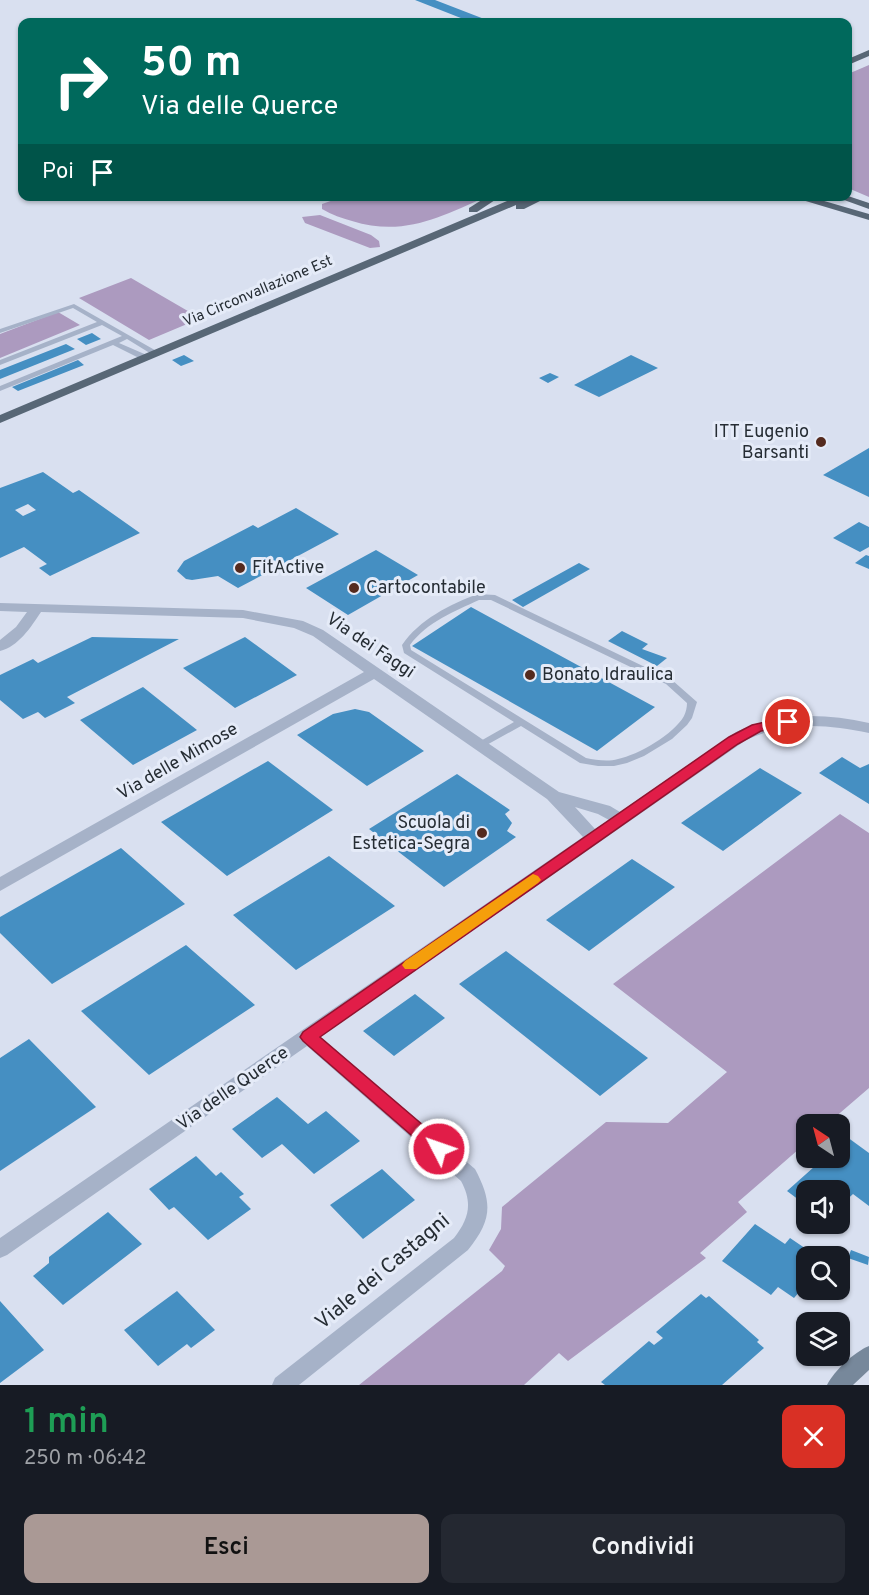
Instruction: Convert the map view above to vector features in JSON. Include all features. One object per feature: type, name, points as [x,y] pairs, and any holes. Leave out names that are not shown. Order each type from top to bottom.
[{"type":"main road","points":[[852,60],[869,53]]},
{"type":"main road","points":[[852,198],[869,205]]},
{"type":"main road","points":[[852,200],[869,205]]},
{"type":"main road","points":[[378,259],[424,232],[477,209],[489,201]]},
{"type":"main road","name":"Via Circonvallazione Est","points":[[0,419],[517,201]]},
{"type":"main road","points":[[432,237],[531,201]]},
{"type":"main road","points":[[814,201],[869,215]]},
{"type":"main road","points":[[831,201],[869,215]]},
{"type":"street","name":"Via dei Faggi","points":[[0,606],[36,609],[243,614],[298,624],[318,633],[547,790],[561,798],[603,810],[620,819]]},
{"type":"street","points":[[0,647],[21,630],[36,609]]},
{"type":"street","name":"Via delle Mimose","points":[[0,885],[375,672]]},
{"type":"street","name":"Via delle Querce","points":[[0,1249],[726,746],[757,728],[788,722],[842,722],[869,728]]},
{"type":"street","name":"Via dei Faggi","points":[[547,790],[566,806],[582,827],[594,837]]},
{"type":"street","name":"Viale dei Castagni","points":[[283,1385],[461,1244],[472,1229],[480,1203],[476,1188],[468,1175],[308,1037]]},
{"type":"street","points":[[838,1385],[869,1356]]},
{"type":"lane","points":[[0,331],[74,306],[127,337],[151,356]]},
{"type":"lane","points":[[0,363],[102,322]]},
{"type":"lane","points":[[1,388],[127,337]]},
{"type":"lane","points":[[113,343],[151,356]]},
{"type":"lane","points":[[478,597],[492,597],[669,682],[692,702],[690,715],[678,728],[659,743],[626,761],[598,764],[583,761],[521,722],[407,651],[406,645],[411,636],[463,604],[478,597]]},
{"type":"lane","points":[[480,745],[521,722]]},
{"type":"shaded area","points":[[869,65],[869,197],[852,190],[852,72]]},
{"type":"shaded area","points":[[331,201],[477,201],[437,218],[405,226],[388,227],[352,221],[333,215],[322,209],[322,204]]},
{"type":"shaded area","points":[[320,215],[371,235],[379,241],[380,247],[370,248],[305,223],[302,217]]},
{"type":"shaded area","points":[[131,278],[199,319],[149,340],[79,298]]},
{"type":"shaded area","points":[[58,312],[80,325],[0,358],[0,334]]},
{"type":"shaded area","points":[[840,814],[869,833],[869,1088],[839,1114],[796,1114],[796,1152],[738,1202],[747,1212],[700,1253],[706,1258],[568,1361],[559,1353],[524,1385],[359,1385],[502,1271],[505,1266],[489,1250],[501,1229],[502,1207],[606,1122],[668,1123],[727,1072],[613,984]]},
{"type":"building","points":[[415,0],[435,0],[482,18],[461,18]]},
{"type":"building","points":[[92,333],[101,339],[86,345],[77,339]]},
{"type":"building","points":[[66,344],[75,349],[0,379],[0,370]]},
{"type":"building","points":[[184,355],[194,361],[181,366],[172,360]]},
{"type":"building","points":[[631,355],[658,368],[599,397],[574,385]]},
{"type":"building","points":[[78,360],[84,365],[18,391],[12,387]]},
{"type":"building","points":[[550,373],[559,377],[548,383],[539,378]]},
{"type":"building","points":[[869,448],[869,497],[823,475]]},
{"type":"building","points":[[43,472],[73,493],[79,490],[140,533],[50,576],[39,568],[47,564],[24,547],[0,558],[0,488]],"holes":[[[28,504],[36,510],[23,516],[15,510]]]},
{"type":"building","points":[[296,508],[339,534],[238,588],[218,576],[192,580],[186,579],[177,571],[184,561],[253,525],[258,528]]},
{"type":"building","points":[[859,522],[869,527],[869,547],[860,552],[833,538]]},
{"type":"building","points":[[376,550],[418,575],[348,615],[306,588]]},
{"type":"building","points":[[866,555],[869,556],[869,569],[855,563]]},
{"type":"building","points":[[579,563],[590,569],[523,607],[512,600]]},
{"type":"building","name":"Bonato Idraulica","points":[[471,607],[655,707],[597,751],[412,646]]},
{"type":"building","points":[[622,631],[648,644],[642,649],[667,658],[657,666],[608,641]]},
{"type":"building","points":[[92,637],[179,639],[67,697],[75,703],[45,718],[38,712],[23,719],[0,700],[0,675],[33,659],[38,663]]},
{"type":"building","points":[[245,637],[297,675],[235,708],[183,668]]},
{"type":"building","points":[[143,687],[197,730],[133,765],[80,720]]},
{"type":"building","points":[[355,709],[369,712],[424,751],[367,786],[297,735],[333,714]]},
{"type":"building","points":[[842,757],[860,768],[869,764],[869,804],[819,773]]},
{"type":"building","points":[[268,761],[333,810],[227,876],[161,822]]},
{"type":"building","points":[[760,768],[802,793],[723,851],[681,823]]},
{"type":"building","points":[[457,774],[510,810],[505,814],[512,823],[507,831],[516,837],[444,887],[369,829]]},
{"type":"building","points":[[121,848],[185,904],[52,984],[0,933],[0,917]]},
{"type":"building","points":[[329,856],[395,906],[296,970],[233,915]]},
{"type":"building","points":[[632,859],[675,887],[589,951],[546,920]]},
{"type":"building","points":[[186,945],[255,1005],[149,1075],[81,1011]]},
{"type":"building","points":[[506,951],[648,1058],[600,1096],[459,984]]},
{"type":"building","points":[[415,994],[445,1018],[394,1056],[363,1031]]},
{"type":"building","points":[[29,1039],[96,1107],[0,1171],[0,1058]]},
{"type":"building","points":[[277,1097],[308,1124],[326,1111],[360,1141],[314,1174],[282,1144],[262,1158],[232,1129]]},
{"type":"building","points":[[850,1139],[869,1153],[869,1206],[853,1194],[850,1197],[850,1180],[799,1180],[813,1168],[850,1168]]},
{"type":"building","points":[[196,1156],[216,1176],[221,1172],[244,1194],[239,1197],[251,1209],[208,1240],[174,1207],[169,1210],[149,1189]]},
{"type":"building","points":[[382,1169],[415,1200],[363,1239],[330,1205]]},
{"type":"building","points":[[796,1183],[796,1198],[787,1191]]},
{"type":"building","points":[[108,1212],[142,1244],[63,1305],[33,1276],[49,1263],[49,1257]]},
{"type":"building","points":[[755,1224],[785,1244],[790,1238],[802,1246],[796,1246],[796,1296],[794,1298],[778,1287],[771,1295],[722,1261]]},
{"type":"building","points":[[851,1250],[869,1257],[868,1265],[850,1259]]},
{"type":"building","points":[[177,1291],[215,1330],[191,1348],[187,1344],[158,1366],[124,1330]]},
{"type":"building","points":[[701,1294],[706,1298],[709,1296],[759,1340],[757,1342],[764,1348],[722,1385],[605,1385],[601,1382],[649,1341],[654,1345],[663,1338],[656,1332]]},
{"type":"building","points":[[0,1301],[44,1350],[0,1383]]},
{"type":"slow traffic","points":[[410,965],[533,880]]},
{"type":"place","name":"ITT Eugenio Barsanti","points":[[821,442]]},
{"type":"place","name":"FitActive","points":[[240,568]]},
{"type":"place","name":"Cartocontabile","points":[[354,588]]},
{"type":"place","name":"Bonato Idraulica","points":[[530,675]]},
{"type":"place","name":"Scuola di Estetica-Segra","points":[[482,833]]},
{"type":"route","points":[[439,1149],[308,1037],[604,829],[734,741],[757,728],[788,722]]}]
